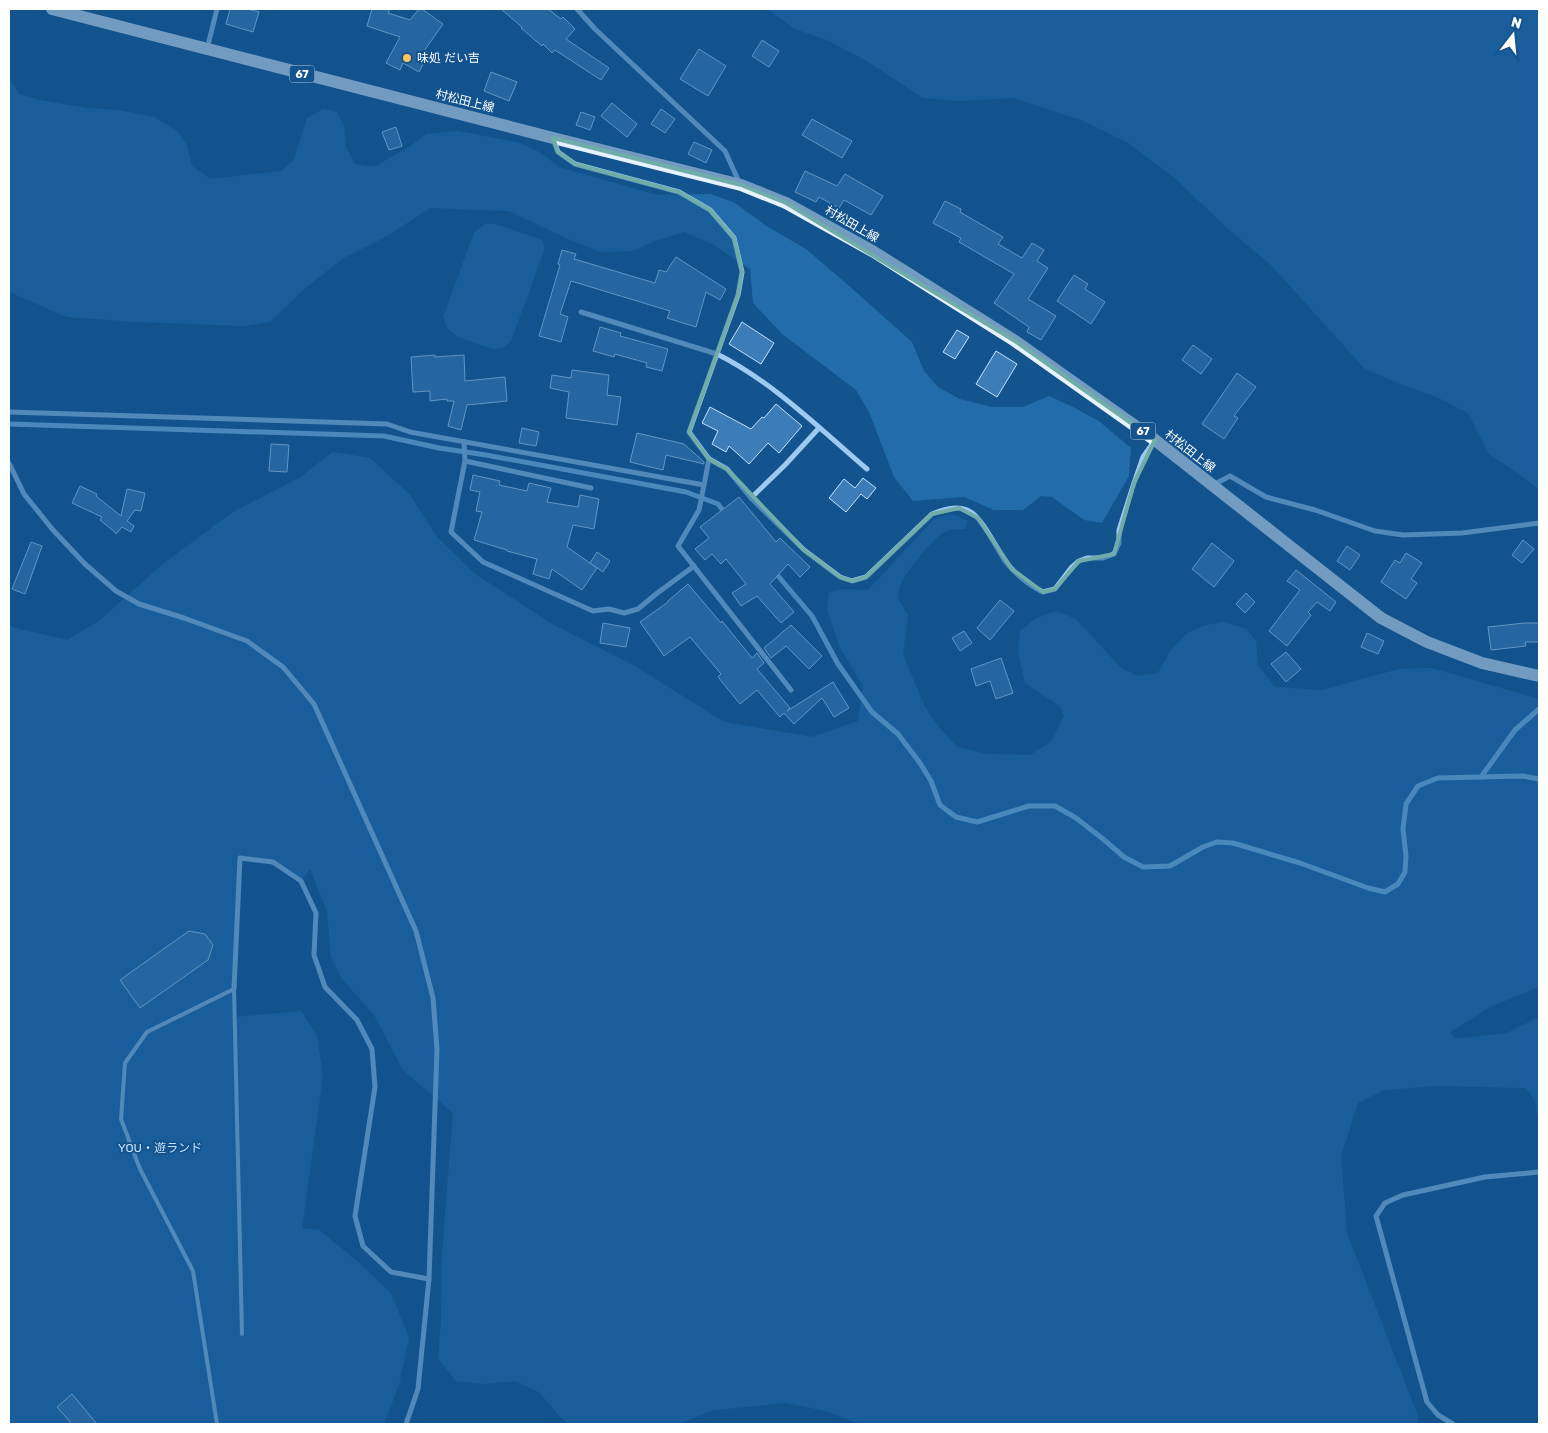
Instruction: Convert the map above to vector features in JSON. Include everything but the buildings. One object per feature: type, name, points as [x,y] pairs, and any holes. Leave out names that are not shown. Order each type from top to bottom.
[{"type":"main road","name":"村松田上線","points":[[52,9],[741,185],[786,203],[874,252],[1015,341],[1155,440],[1381,618],[1426,642],[1482,663],[1539,676]]},
{"type":"street","points":[[207,49],[217,9]]},
{"type":"street","points":[[576,9],[725,151],[741,185]]},
{"type":"street","points":[[553,138],[558,152],[574,164],[679,192],[710,210],[734,238],[742,272],[738,295],[689,432],[710,459],[727,469],[751,498],[804,550],[840,576],[852,581],[866,578],[932,514],[945,509],[959,508],[970,511],[978,518],[1005,561],[1033,587],[1043,592],[1055,589],[1071,568],[1079,561],[1087,558],[1103,558],[1114,554],[1119,543],[1119,530],[1134,482],[1144,457],[1155,440]]},
{"type":"street","points":[[581,312],[717,354],[728,360],[777,392],[867,469]]},
{"type":"street","points":[[9,412],[387,424],[410,432],[704,485]]},
{"type":"street","points":[[751,498],[819,428]]},
{"type":"street","points":[[464,442],[465,462],[451,532],[484,562],[593,610],[609,609],[624,613],[638,609],[694,566]]},
{"type":"street","points":[[710,459],[699,510],[678,546],[791,690]]},
{"type":"street","points":[[465,462],[591,488]]},
{"type":"street","points":[[9,464],[24,494],[53,530],[85,564],[116,590],[139,604],[248,640],[283,667],[314,704],[416,931],[433,998],[437,1049],[429,1279],[418,1389],[406,1424]]},
{"type":"street","points":[[1213,486],[1230,476],[1266,497],[1315,510],[1376,531],[1402,536],[1462,533],[1539,523]]},
{"type":"street","points":[[234,989],[240,858],[273,862],[302,881],[316,913],[314,954],[325,987],[356,1020],[372,1049],[375,1087],[355,1216],[363,1246],[391,1272],[429,1279]]},
{"type":"street","points":[[1453,1424],[1438,1415],[1426,1402],[1376,1216],[1385,1204],[1403,1195],[1485,1177],[1539,1172]]},
{"type":"lane","points":[[217,1424],[193,1271],[140,1169],[121,1119],[125,1064],[147,1032],[234,989],[242,1334]]},
{"type":"highlighted area","points":[[553,138],[741,185],[786,203],[1015,341],[1155,440],[1134,483],[1114,554],[1079,561],[1055,589],[1043,592],[1012,569],[978,518],[959,508],[932,514],[866,577],[852,581],[840,577],[804,550],[727,469],[709,459],[689,432],[738,295],[742,272],[734,238],[710,210],[679,192],[575,164],[558,152]]},
{"type":"green space","points":[[767,9],[1539,9],[1539,490],[1489,454],[1468,413],[1437,397],[1400,384],[1364,368],[1271,265],[1226,227],[1176,179],[1127,142],[1081,120],[1014,98],[959,101],[923,98],[865,60],[827,40],[795,29]]},
{"type":"green space","points":[[9,78],[19,94],[39,100],[86,108],[118,110],[154,117],[177,131],[187,145],[192,166],[210,179],[281,171],[294,160],[307,118],[323,109],[337,112],[344,126],[346,147],[355,164],[374,167],[409,147],[427,134],[458,131],[520,143],[539,152],[559,167],[657,195],[711,194],[735,203],[768,227],[806,249],[912,342],[924,371],[938,387],[960,399],[992,407],[1023,407],[1049,396],[1073,407],[1099,421],[1131,448],[1129,476],[1102,523],[1084,520],[1052,497],[1041,496],[1023,510],[994,510],[964,497],[913,501],[894,477],[869,412],[856,390],[782,334],[753,303],[750,269],[714,245],[684,232],[655,241],[633,251],[601,252],[509,211],[430,208],[387,236],[345,257],[305,288],[270,322],[245,326],[67,317],[9,292]]},
{"type":"green space","points":[[485,224],[495,224],[542,240],[545,248],[511,341],[503,348],[493,349],[458,337],[448,329],[443,317],[474,233]]},
{"type":"green space","name":"YOU・遊ランド","points":[[333,452],[370,458],[410,495],[437,537],[474,573],[550,623],[635,666],[724,722],[812,737],[858,721],[863,687],[840,647],[827,610],[829,593],[840,589],[868,590],[934,519],[951,515],[958,516],[967,521],[965,529],[948,531],[940,535],[927,547],[901,583],[898,599],[908,615],[903,655],[925,707],[938,726],[957,747],[986,754],[1030,755],[1051,742],[1064,716],[1060,706],[1025,683],[1018,652],[1020,631],[1035,619],[1056,611],[1076,619],[1121,668],[1137,676],[1158,673],[1171,650],[1187,633],[1206,625],[1224,622],[1246,629],[1256,641],[1258,665],[1275,687],[1322,690],[1399,669],[1431,668],[1539,699],[1539,987],[1490,1007],[1450,1032],[1455,1039],[1507,1033],[1539,1017],[1539,1121],[1534,1099],[1526,1088],[1435,1086],[1384,1090],[1358,1103],[1341,1156],[1347,1233],[1418,1416],[1418,1424],[860,1424],[826,1411],[786,1403],[714,1410],[678,1424],[569,1424],[562,1419],[539,1392],[515,1381],[484,1384],[456,1381],[438,1358],[441,1322],[442,1254],[453,1113],[403,1070],[374,1015],[342,979],[331,957],[327,911],[310,869],[301,881],[273,862],[240,858],[234,989],[236,1017],[301,1011],[317,1036],[323,1076],[302,1228],[319,1230],[357,1261],[391,1293],[409,1338],[399,1385],[384,1424],[9,1424],[9,625],[67,640],[99,621],[164,563],[233,512],[299,478]]},
{"type":"waterway","points":[[9,424],[384,436],[439,448],[686,492],[718,504],[726,514]]},
{"type":"waterway","points":[[773,570],[812,616],[838,664],[872,712],[898,734],[920,763],[931,781],[940,805],[956,817],[977,822],[1029,806],[1055,806],[1076,818],[1124,857],[1143,867],[1170,866],[1203,847],[1217,842],[1233,843],[1300,863],[1368,888],[1385,892],[1398,884],[1405,872],[1406,856],[1403,829],[1406,804],[1418,786],[1438,778],[1523,776],[1539,779]]},
{"type":"waterway","points":[[1481,777],[1515,730],[1539,709]]},
{"type":"place","name":"味処 だい吉","points":[[407,58]]}]
